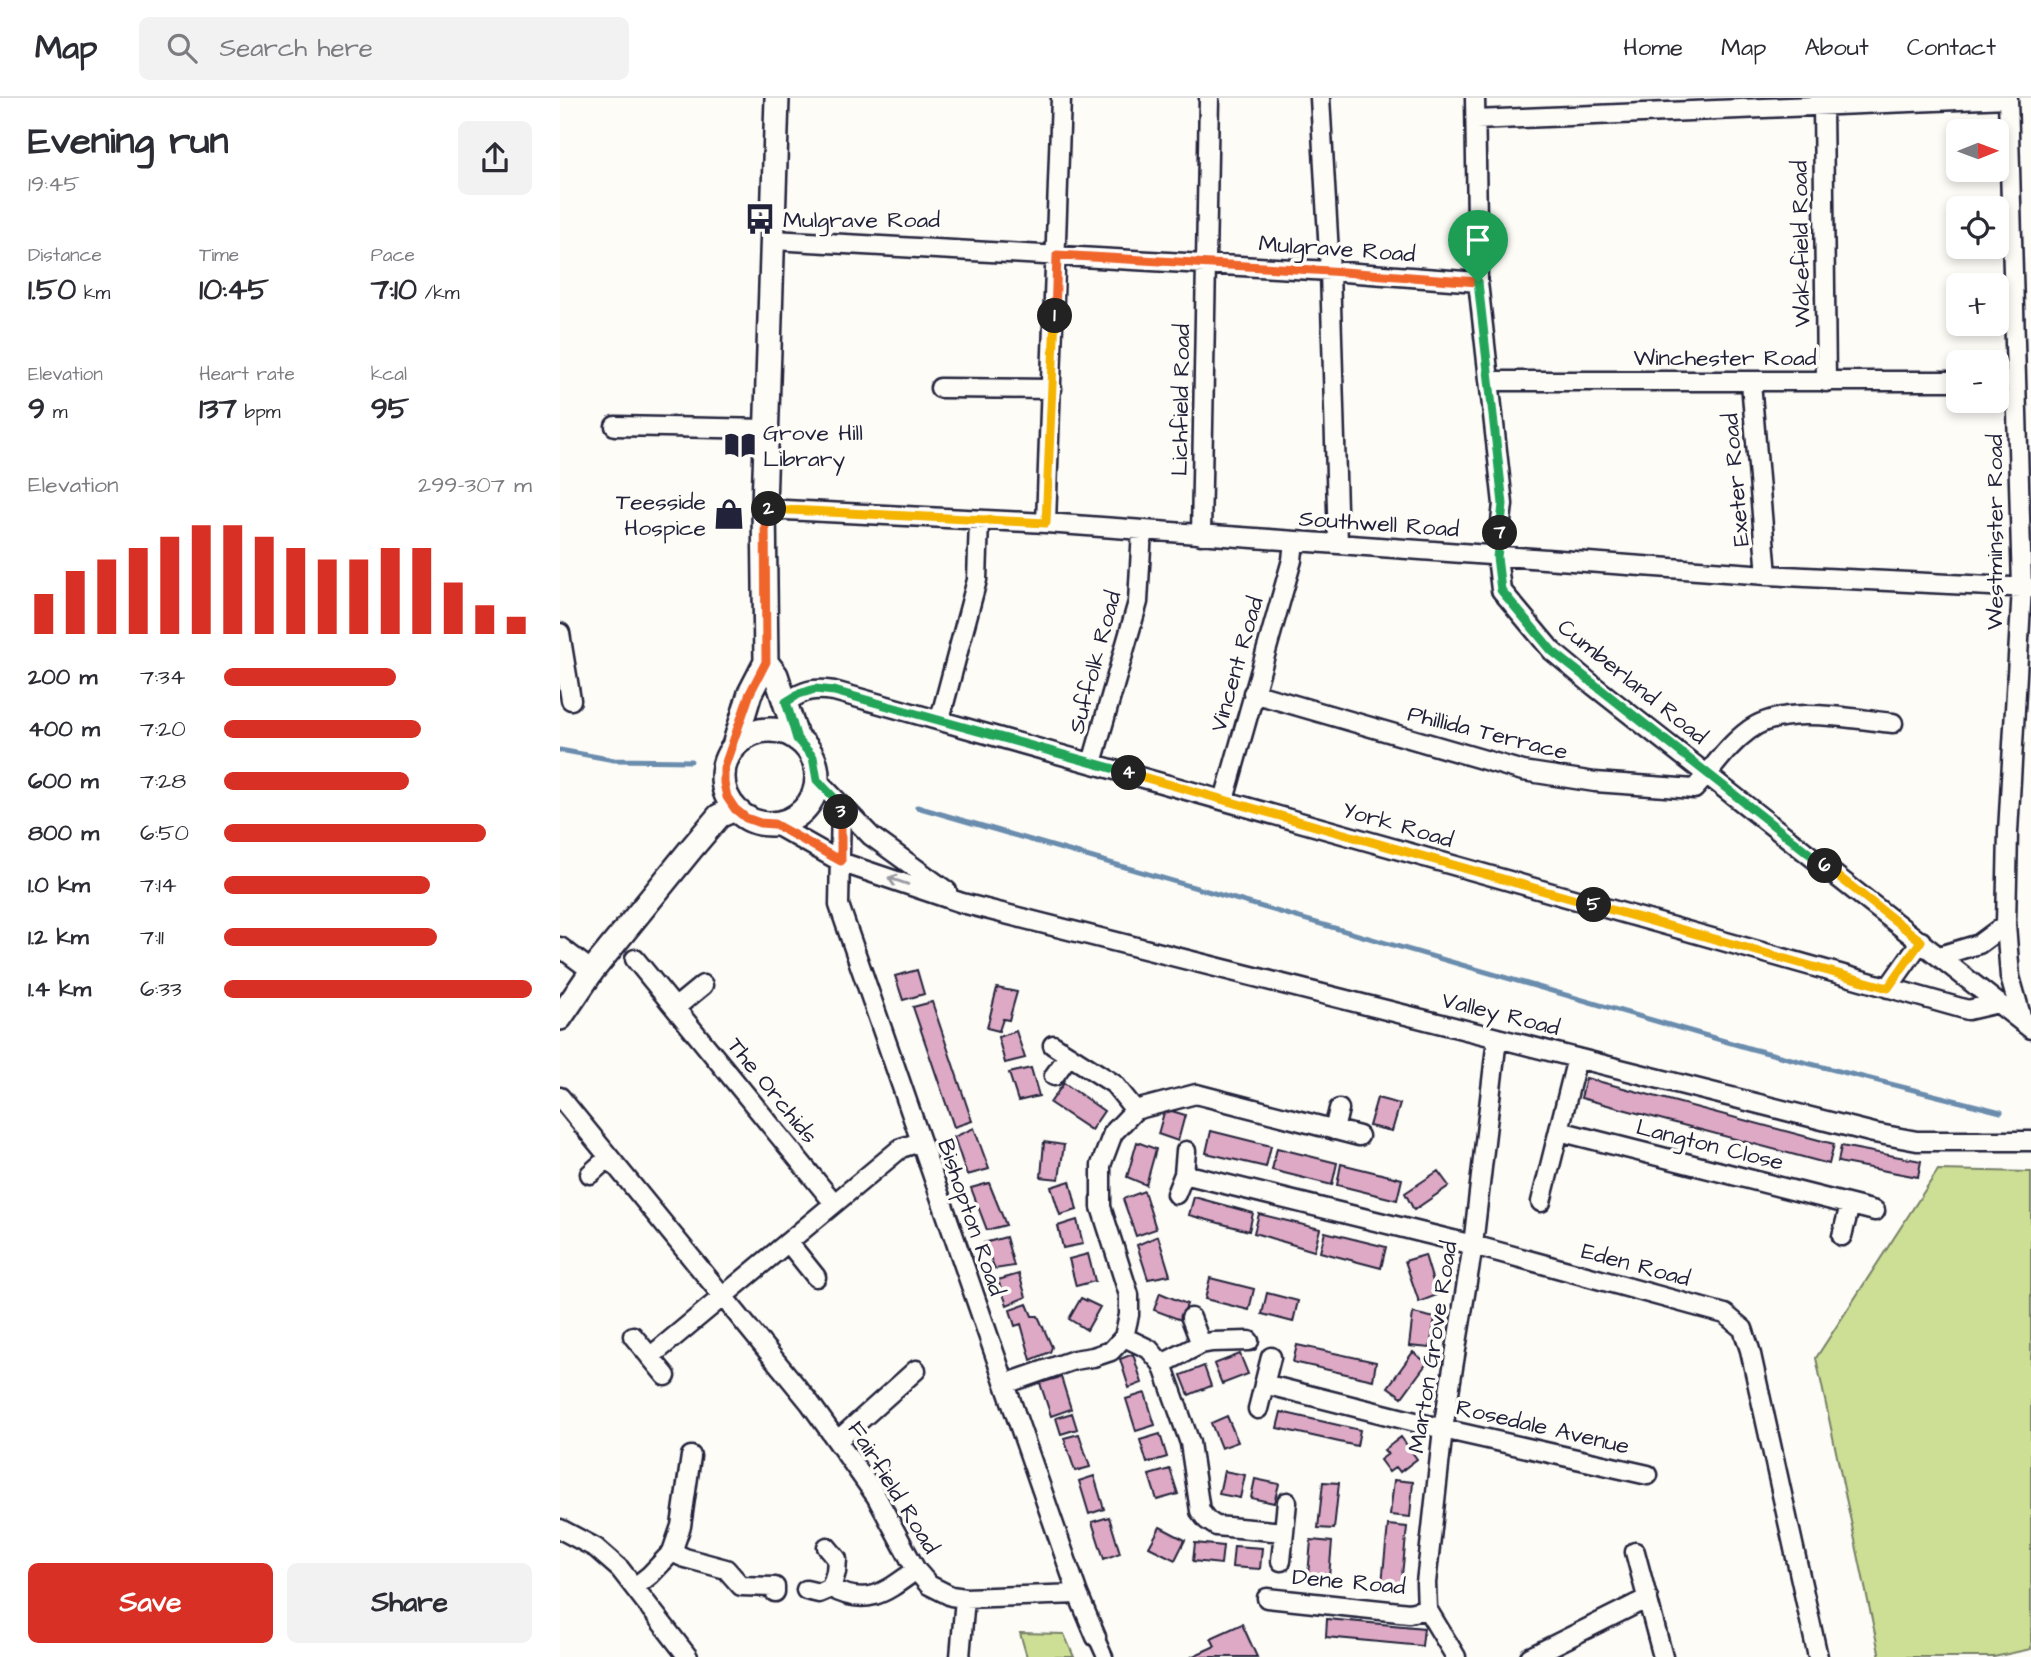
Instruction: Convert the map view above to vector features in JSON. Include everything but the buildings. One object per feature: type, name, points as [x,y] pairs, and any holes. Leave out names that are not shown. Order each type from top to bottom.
[{"type":"street","points":[[733,749],[750,734],[762,731],[787,733],[797,739],[813,757],[817,780],[808,805],[799,815],[787,821],[760,823],[746,818],[735,809],[727,797],[724,783],[724,768],[733,749],[750,693],[766,662],[765,509],[777,98]]},
{"type":"street","points":[[1046,523],[1061,98]]},
{"type":"street","name":"Lichfield Road","points":[[1201,535],[1209,98]]},
{"type":"street","points":[[1320,98],[1330,271],[1338,543]]},
{"type":"street","name":"Cumberland Road","points":[[1475,98],[1478,282],[1503,504],[1497,557],[1501,590],[1552,651],[2027,1026]]},
{"type":"street","points":[[1476,120],[2008,98]]},
{"type":"street","name":"Westminster Road","points":[[2008,98],[2016,380],[2027,588],[2008,832],[2006,925],[2010,977],[2027,1026]]},
{"type":"street","name":"Wakefield Road","points":[[1823,105],[1826,382]]},
{"type":"street","name":"Mulgrave Road","points":[[773,240],[1330,271],[1478,282]]},
{"type":"street","points":[[2009,380],[2016,380]]},
{"type":"street","name":"Winchester Road","points":[[1491,381],[1946,381]]},
{"type":"street","name":"Exeter Road","points":[[1751,382],[1767,575]]},
{"type":"street","points":[[940,388],[1052,389]]},
{"type":"street","points":[[615,426],[768,429]]},
{"type":"street","name":"Southwell Road","points":[[765,509],[1046,523],[1767,575],[2027,588]]},
{"type":"street","points":[[940,719],[976,580],[979,520]]},
{"type":"street","name":"Suffolk Road","points":[[1092,763],[1138,602],[1142,530]]},
{"type":"street","name":"Vincent Road","points":[[1224,800],[1292,560],[1294,541]]},
{"type":"street","points":[[560,633],[571,700]]},
{"type":"street","points":[[766,662],[776,675],[797,739]]},
{"type":"street","name":"York Road","points":[[786,702],[815,689],[834,691],[1968,1010],[1998,1003]]},
{"type":"street","name":"Phillida Terrace","points":[[1253,693],[1523,771],[1595,782],[1694,789],[1708,774]]},
{"type":"street","points":[[1708,774],[1726,749],[1752,727],[1779,717],[1803,715],[1892,723]]},
{"type":"street","name":"Valley Road","points":[[817,780],[871,836],[962,903]]},
{"type":"street","name":"Bishopton Road","points":[[841,805],[839,905],[919,1142],[1078,1594],[1096,1637]]},
{"type":"street","points":[[560,1018],[592,971],[719,816],[735,809]]},
{"type":"street","name":"Valley Road","points":[[774,824],[841,861],[962,903],[1497,1038],[1895,1137],[1917,1141],[2031,1141]]},
{"type":"street","points":[[1939,956],[1979,944],[2006,925]]},
{"type":"street","points":[[1888,988],[1921,941]]},
{"type":"street","points":[[560,947],[592,971]]},
{"type":"street","name":"The Orchids","points":[[635,959],[834,1203]]},
{"type":"street","points":[[675,1008],[703,985]]},
{"type":"street","name":"Marton Grove Road","points":[[1427,1609],[1426,1583],[1443,1429],[1473,1245],[1497,1038]]},
{"type":"street","points":[[1053,1045],[1114,1084],[1135,1110]]},
{"type":"street","points":[[1054,1076],[1069,1055]]},
{"type":"street","points":[[1541,1202],[1577,1058]]},
{"type":"street","points":[[1004,1384],[1074,1360],[1111,1351],[1124,1337],[1129,1315],[1129,1295],[1101,1207],[1101,1165],[1113,1133],[1135,1110],[1196,1094],[1359,1136]]},
{"type":"street","name":"Fairfield Road","points":[[560,1097],[724,1296],[837,1441],[876,1496],[916,1570],[929,1585],[951,1596],[965,1598],[1078,1594]]},
{"type":"street","points":[[1334,1130],[1339,1109]]},
{"type":"street","name":"Langton Close","points":[[1559,1131],[1875,1211]]},
{"type":"street","points":[[650,1357],[901,1148],[919,1142]]},
{"type":"street","points":[[1176,1194],[1184,1174],[1186,1151]]},
{"type":"street","points":[[590,1174],[609,1157]]},
{"type":"street","name":"Eden Road","points":[[1184,1174],[1473,1245],[1725,1314],[1743,1329],[1750,1350],[1818,1657]]},
{"type":"street","points":[[1842,1236],[1850,1205]]},
{"type":"street","points":[[788,1242],[816,1277]]},
{"type":"street","points":[[1191,1318],[1201,1344]]},
{"type":"street","points":[[633,1336],[666,1376]]},
{"type":"street","points":[[1124,1337],[1149,1349],[1161,1364],[1190,1443],[1200,1511],[1207,1520],[1216,1525],[1283,1532]]},
{"type":"street","points":[[1161,1364],[1201,1344],[1249,1341]]},
{"type":"street","points":[[1258,1409],[1271,1357]]},
{"type":"street","points":[[837,1441],[916,1370]]},
{"type":"street","name":"Rosedale Avenue","points":[[1264,1384],[1443,1429],[1648,1475]]},
{"type":"street","points":[[635,1587],[671,1552],[681,1526],[691,1456]]},
{"type":"street","points":[[1280,1561],[1287,1502]]},
{"type":"street","points":[[560,1530],[596,1548],[620,1569],[688,1657]]},
{"type":"street","points":[[827,1547],[837,1559],[831,1588]]},
{"type":"street","points":[[671,1552],[726,1569],[741,1586],[775,1587],[775,1592]]},
{"type":"street","points":[[1635,1552],[1663,1657]]},
{"type":"street","points":[[806,1590],[819,1593],[831,1588],[844,1594],[863,1597],[883,1594],[916,1570]]},
{"type":"street","points":[[960,1657],[965,1598]]},
{"type":"street","name":"Dene Road","points":[[1268,1598],[1409,1613],[1427,1609]]},
{"type":"street","points":[[1530,1657],[1648,1598]]},
{"type":"street","points":[[1427,1609],[1456,1657]]},
{"type":"street","points":[[1096,1637],[1105,1657]]},
{"type":"green space","points":[[1938,1170],[2031,1172],[2031,1649],[1994,1657],[1880,1657],[1816,1358]]},
{"type":"green space","points":[[1020,1633],[1064,1634],[1074,1657],[1027,1657]]},
{"type":"waterway","points":[[560,750],[614,760],[691,761]]},
{"type":"waterway","points":[[917,807],[1752,1049],[2001,1112]]},
{"type":"place","name":"Mulgrave Road","points":[[760,219]]},
{"type":"place","name":"Grove Hill Library","points":[[740,445]]},
{"type":"place","name":"Teesside Hospice","points":[[729,514]]},
{"type":"route","points":[[1057,255],[1478,282],[1503,504],[1497,557],[1501,590],[1552,651],[1921,941],[1888,988],[834,691],[815,689],[786,702],[797,739],[813,757],[817,780],[841,805],[841,861],[774,824],[746,818],[735,809],[727,797],[724,768],[733,749],[750,693],[766,662],[765,509],[1046,523],[1057,255]]}]
